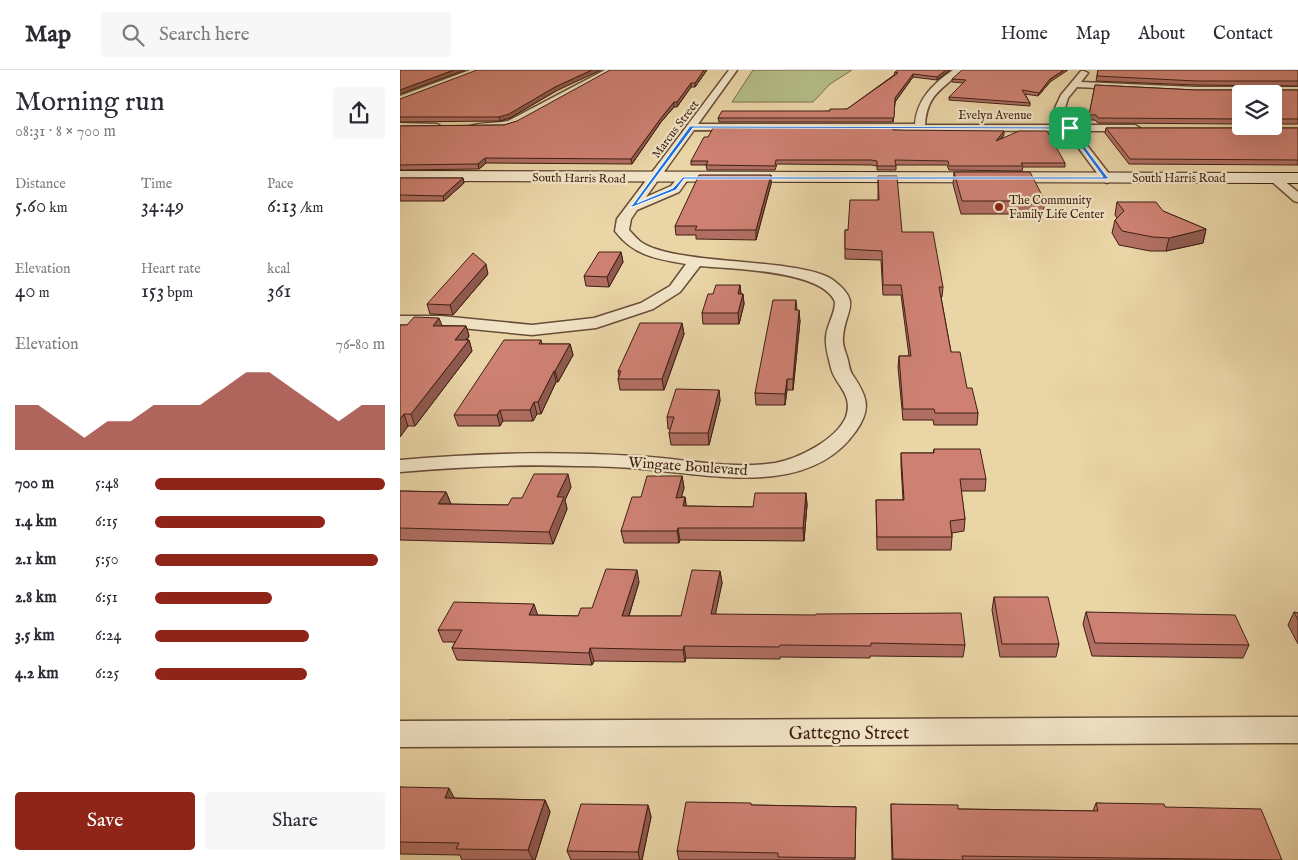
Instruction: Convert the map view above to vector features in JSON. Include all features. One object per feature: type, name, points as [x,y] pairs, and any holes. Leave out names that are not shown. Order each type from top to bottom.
[{"type":"main road","name":"South Harris Road","points":[[400,176],[1298,178]]},
{"type":"street","points":[[400,99],[478,70]]},
{"type":"street","points":[[465,127],[492,127],[511,123],[611,70]]},
{"type":"street","name":"Marcus Street","points":[[654,178],[734,70]]},
{"type":"street","points":[[920,127],[920,115],[924,104],[934,88],[958,70]]},
{"type":"street","points":[[1088,70],[1064,98],[1060,108],[1070,128],[1107,179]]},
{"type":"street","points":[[1075,84],[1195,90],[1298,90]]},
{"type":"street","points":[[400,126],[448,127]]},
{"type":"street","name":"Evelyn Avenue","points":[[692,127],[1144,128]]},
{"type":"street","name":"Wingate Boulevard","points":[[400,466],[450,461],[552,457],[654,463],[706,470],[762,471],[787,466],[824,452],[842,438],[856,418],[857,402],[852,386],[840,370],[839,354],[834,341],[842,308],[841,297],[830,285],[804,273],[764,267],[696,262],[650,251],[632,244],[626,239],[622,226],[632,207],[654,178]]},
{"type":"street","points":[[632,207],[675,189],[683,178]]},
{"type":"street","points":[[1274,178],[1298,198]]},
{"type":"street","points":[[400,321],[442,321],[532,330],[596,323],[647,306],[675,289],[696,262]]},
{"type":"street","name":"Gattegno Street","points":[[400,734],[1298,731]]},
{"type":"green space","points":[[753,70],[852,70],[830,84],[813,102],[732,102]]},
{"type":"building","points":[[400,70],[454,70],[400,90]]},
{"type":"building","points":[[477,70],[592,70],[555,87],[509,114],[499,117],[400,117],[400,99]]},
{"type":"building","points":[[610,70],[704,70],[695,83],[691,83],[677,102],[674,102],[631,159],[485,158],[478,164],[400,165],[400,126],[504,125],[517,121]]},
{"type":"building","points":[[898,70],[946,70],[937,77],[913,74],[895,98],[894,118],[718,118],[722,111],[830,111],[830,109],[847,109],[898,73],[895,72]]},
{"type":"building","points":[[962,70],[1064,70],[1050,79],[1039,93],[1022,90],[1030,103],[949,97],[966,80],[952,79]]},
{"type":"building","points":[[1098,70],[1298,70],[1298,81],[1196,81],[1097,76]]},
{"type":"building","points":[[1095,85],[1232,90],[1232,119],[1098,118],[1096,115],[1089,115]]},
{"type":"building","points":[[1282,90],[1298,90],[1298,119],[1282,119]]},
{"type":"building","points":[[713,128],[893,128],[893,130],[1004,131],[996,141],[1019,131],[1047,131],[1065,163],[1021,163],[1023,166],[949,166],[948,161],[895,160],[896,166],[877,166],[877,161],[871,160],[776,160],[775,166],[706,165],[708,161],[691,161],[704,137],[708,137]]},
{"type":"building","points":[[1106,128],[1232,128],[1232,135],[1282,135],[1282,128],[1298,128],[1298,160],[1130,159]]},
{"type":"building","points":[[954,172],[1030,172],[1045,201],[962,201]]},
{"type":"building","points":[[699,175],[771,175],[756,230],[695,230],[697,226],[675,226]]},
{"type":"building","points":[[878,176],[897,176],[902,232],[933,232],[943,287],[939,287],[951,352],[960,352],[967,388],[972,388],[978,413],[935,413],[934,409],[903,409],[899,356],[911,356],[901,285],[883,285],[882,251],[845,249],[845,230],[848,230],[850,200],[879,200]]},
{"type":"building","points":[[400,178],[463,178],[443,196],[400,195]]},
{"type":"building","points":[[1117,202],[1156,202],[1163,211],[1206,229],[1169,238],[1122,231],[1115,220],[1124,211]]},
{"type":"building","points":[[599,252],[621,252],[607,277],[584,276]]},
{"type":"building","points":[[473,253],[486,264],[450,305],[427,304]]},
{"type":"building","points":[[716,285],[740,285],[738,294],[743,294],[738,313],[702,313],[708,294],[713,294]]},
{"type":"building","points":[[773,300],[796,300],[795,310],[799,310],[793,379],[787,379],[785,394],[755,393]]},
{"type":"building","points":[[414,317],[439,318],[433,326],[466,326],[455,340],[469,340],[411,414],[404,414],[400,419],[400,325],[407,325]]},
{"type":"building","points":[[640,323],[682,323],[662,379],[618,379],[621,371],[618,371]]},
{"type":"building","points":[[504,340],[541,340],[539,344],[570,344],[538,402],[534,402],[530,410],[500,410],[497,415],[454,415]]},
{"type":"building","points":[[676,389],[719,390],[708,433],[669,433],[674,417],[667,417]]},
{"type":"building","points":[[934,449],[980,449],[986,479],[960,479],[965,519],[950,521],[952,537],[877,537],[876,500],[904,500],[901,453],[934,453]]},
{"type":"building","points":[[534,474],[568,474],[557,497],[564,497],[549,532],[400,528],[400,491],[446,492],[438,504],[508,505],[512,498],[522,498]]},
{"type":"building","points":[[647,476],[682,476],[676,498],[685,497],[683,506],[753,507],[755,493],[806,493],[803,528],[678,528],[677,531],[621,531],[632,497],[641,497]]},
{"type":"building","points":[[606,569],[637,570],[622,616],[681,616],[692,570],[720,571],[711,614],[961,613],[965,645],[871,643],[871,646],[684,646],[683,650],[590,648],[589,653],[452,648],[462,630],[438,630],[454,602],[534,604],[529,615],[578,616],[581,608],[592,608]]},
{"type":"building","points":[[994,597],[1048,597],[1059,644],[1002,644]]},
{"type":"building","points":[[1086,612],[1235,615],[1249,645],[1095,643]]},
{"type":"building","points":[[400,787],[449,788],[445,798],[545,800],[528,850],[456,849],[459,843],[400,842]]},
{"type":"building","points":[[686,802],[856,807],[855,858],[778,857],[778,853],[677,851]]},
{"type":"building","points":[[1096,803],[1261,809],[1282,860],[962,856],[963,860],[893,859],[891,804],[958,805],[958,809],[1098,811]]},
{"type":"building","points":[[581,804],[648,805],[638,852],[567,851]]},
{"type":"place","name":"The Community Family Life Center","points":[[999,207]]},
{"type":"route","points":[[692,127],[1070,128],[1107,179],[683,178],[675,189],[632,207],[692,127]]}]
